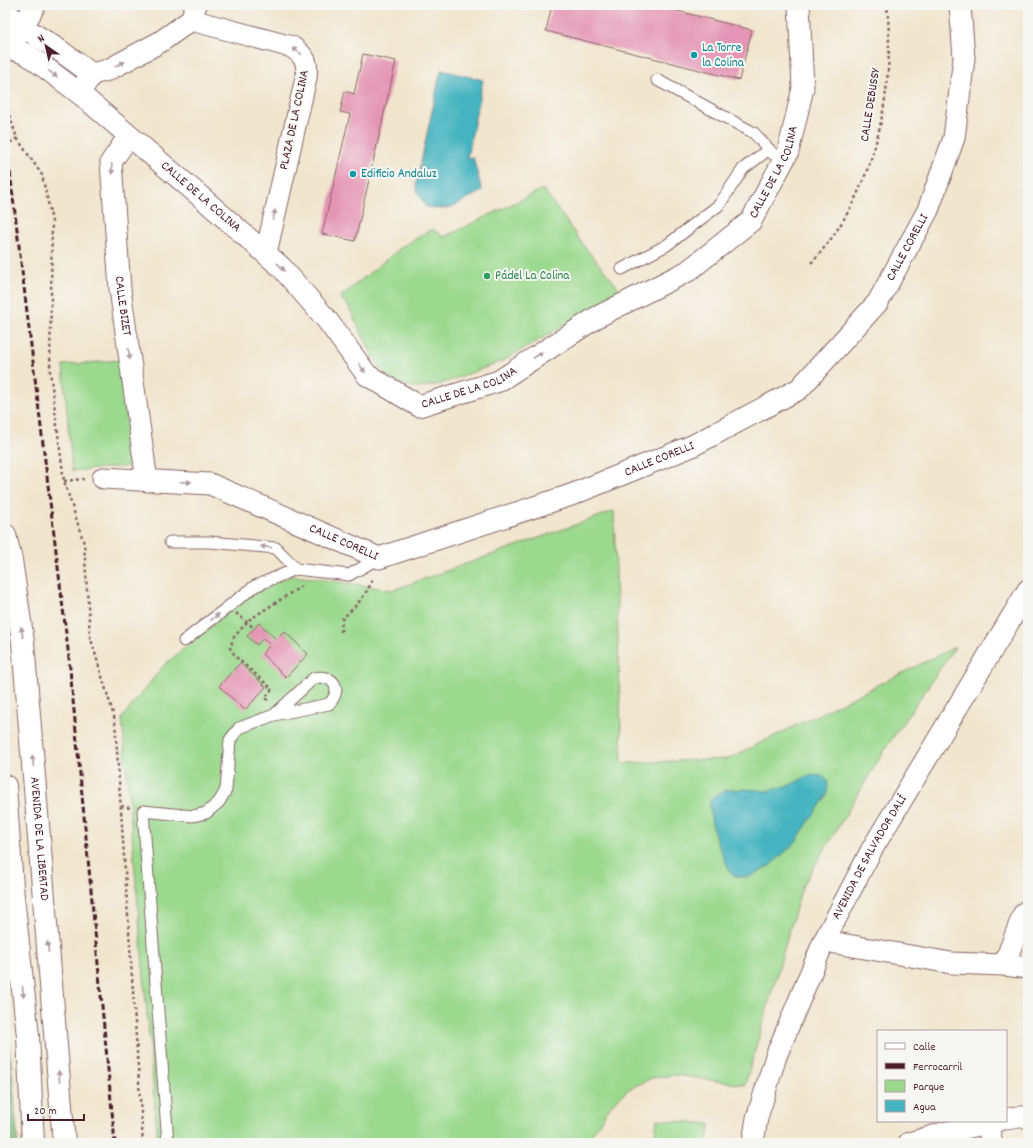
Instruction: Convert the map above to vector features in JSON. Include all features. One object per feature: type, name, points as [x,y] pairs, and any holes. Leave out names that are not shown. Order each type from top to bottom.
[{"type":"main road","name":"AVENIDA DE LA LIBERTAD","points":[[5,536],[11,560],[23,642],[64,1143]]},
{"type":"main road","points":[[5,786],[12,887],[28,1036],[33,1143]]},
{"type":"street","points":[[6,48],[24,27],[35,5]]},
{"type":"street","name":"CALLE DE LA COLINA","points":[[6,48],[27,54],[79,93],[266,253],[280,266],[327,320],[367,375],[419,406],[499,381],[597,317],[688,271],[751,220],[775,156],[788,152],[803,88],[799,5]]},
{"type":"street","name":"CALLE CORELLI","points":[[103,478],[210,484],[379,558],[571,495],[692,446],[799,390],[878,302],[928,210],[954,138],[964,58],[960,5]]},
{"type":"street","points":[[5,12],[92,74],[79,93]]},
{"type":"street","name":"PLAZA DE LA COLINA","points":[[92,74],[108,70],[160,42],[194,12],[292,47],[301,54],[308,66],[306,78],[266,253]]},
{"type":"street","name":"CALLE BIZET","points":[[129,136],[111,162],[120,289],[147,480]]},
{"type":"street","name":"AVENIDA DE SALVADOR DALÍ","points":[[753,1143],[757,1118],[776,1056],[824,941],[872,849],[1028,590]]},
{"type":"street","points":[[1004,965],[1023,915],[1028,910]]},
{"type":"street","points":[[824,941],[951,963],[1004,965],[1028,968]]},
{"type":"street","points":[[1007,1119],[1028,1117]]},
{"type":"street","points":[[909,1143],[943,1133],[992,1122]]},
{"type":"street","points":[[992,1143],[997,1122]]},
{"type":"lane","points":[[622,269],[667,245],[719,205],[743,169],[775,156],[754,133],[657,80]]},
{"type":"lane","points":[[170,542],[210,542],[276,548],[296,569]]},
{"type":"lane","points":[[184,641],[255,586],[296,569],[349,575],[379,558]]},
{"type":"lane","points":[[168,1143],[144,811],[193,816],[206,813],[219,802],[226,790],[230,740],[239,728],[274,715],[330,704],[336,691],[335,685],[327,678],[321,676],[314,678],[274,715]]},
{"type":"path","name":"CALLE DEBUSSY","points":[[811,263],[821,253],[844,220],[865,177],[879,133],[886,92],[889,58],[887,5]]},
{"type":"path","points":[[6,48],[6,108],[17,138],[42,175],[52,221],[50,371],[64,480],[84,543],[90,636],[115,720],[142,1143]]},
{"type":"path","points":[[5,146],[17,138]]},
{"type":"path","points":[[274,715],[273,705],[265,698],[272,689],[236,656],[230,648],[234,637],[249,620],[308,582]]},
{"type":"path","points":[[341,632],[342,619],[352,610],[370,586]]},
{"type":"path","points":[[236,613],[254,628]]},
{"type":"green space","name":"Pádel La Colina","points":[[543,189],[584,246],[622,292],[503,361],[441,384],[418,388],[397,383],[384,374],[373,356],[348,306],[340,297],[403,246],[432,229],[444,237]]},
{"type":"green space","points":[[121,360],[131,466],[72,471],[63,365]]},
{"type":"green space","points":[[614,511],[622,763],[728,759],[955,647],[887,746],[802,887],[745,1085],[675,1075],[652,1078],[629,1089],[611,1105],[586,1143],[158,1143],[122,718],[164,665],[246,597],[290,576],[314,578],[393,590]]},
{"type":"green space","points":[[5,994],[18,1143],[5,1143]]},
{"type":"green space","points":[[657,1119],[710,1124],[708,1143],[654,1143]]},
{"type":"water","points":[[441,70],[483,80],[467,158],[473,157],[482,191],[452,207],[441,209],[426,207],[417,191],[416,184]]},
{"type":"water","points":[[810,775],[822,776],[828,781],[827,795],[794,844],[771,865],[749,877],[733,876],[724,859],[717,840],[711,820],[710,801],[717,794],[727,790],[747,789],[766,791],[790,785]]},
{"type":"building","name":"La Torre la Colina","points":[[552,5],[654,5],[752,30],[739,80],[546,31]]},
{"type":"building","name":"Edificio Andaluz","points":[[363,54],[396,61],[355,241],[322,234],[350,114],[340,112],[345,91],[354,94]]},
{"type":"building","points":[[259,623],[276,639],[284,631],[308,654],[286,677],[262,654],[270,645],[263,638],[257,645],[247,636]]},
{"type":"building","points":[[240,663],[266,687],[245,710],[219,686]]},
{"type":"railway","points":[[10,172],[69,658],[115,1143]]},
{"type":"place","name":"La Torre la Colina","points":[[694,55]]},
{"type":"place","name":"Edificio Andaluz","points":[[353,174]]},
{"type":"place","name":"Pádel La Colina","points":[[487,276]]}]
